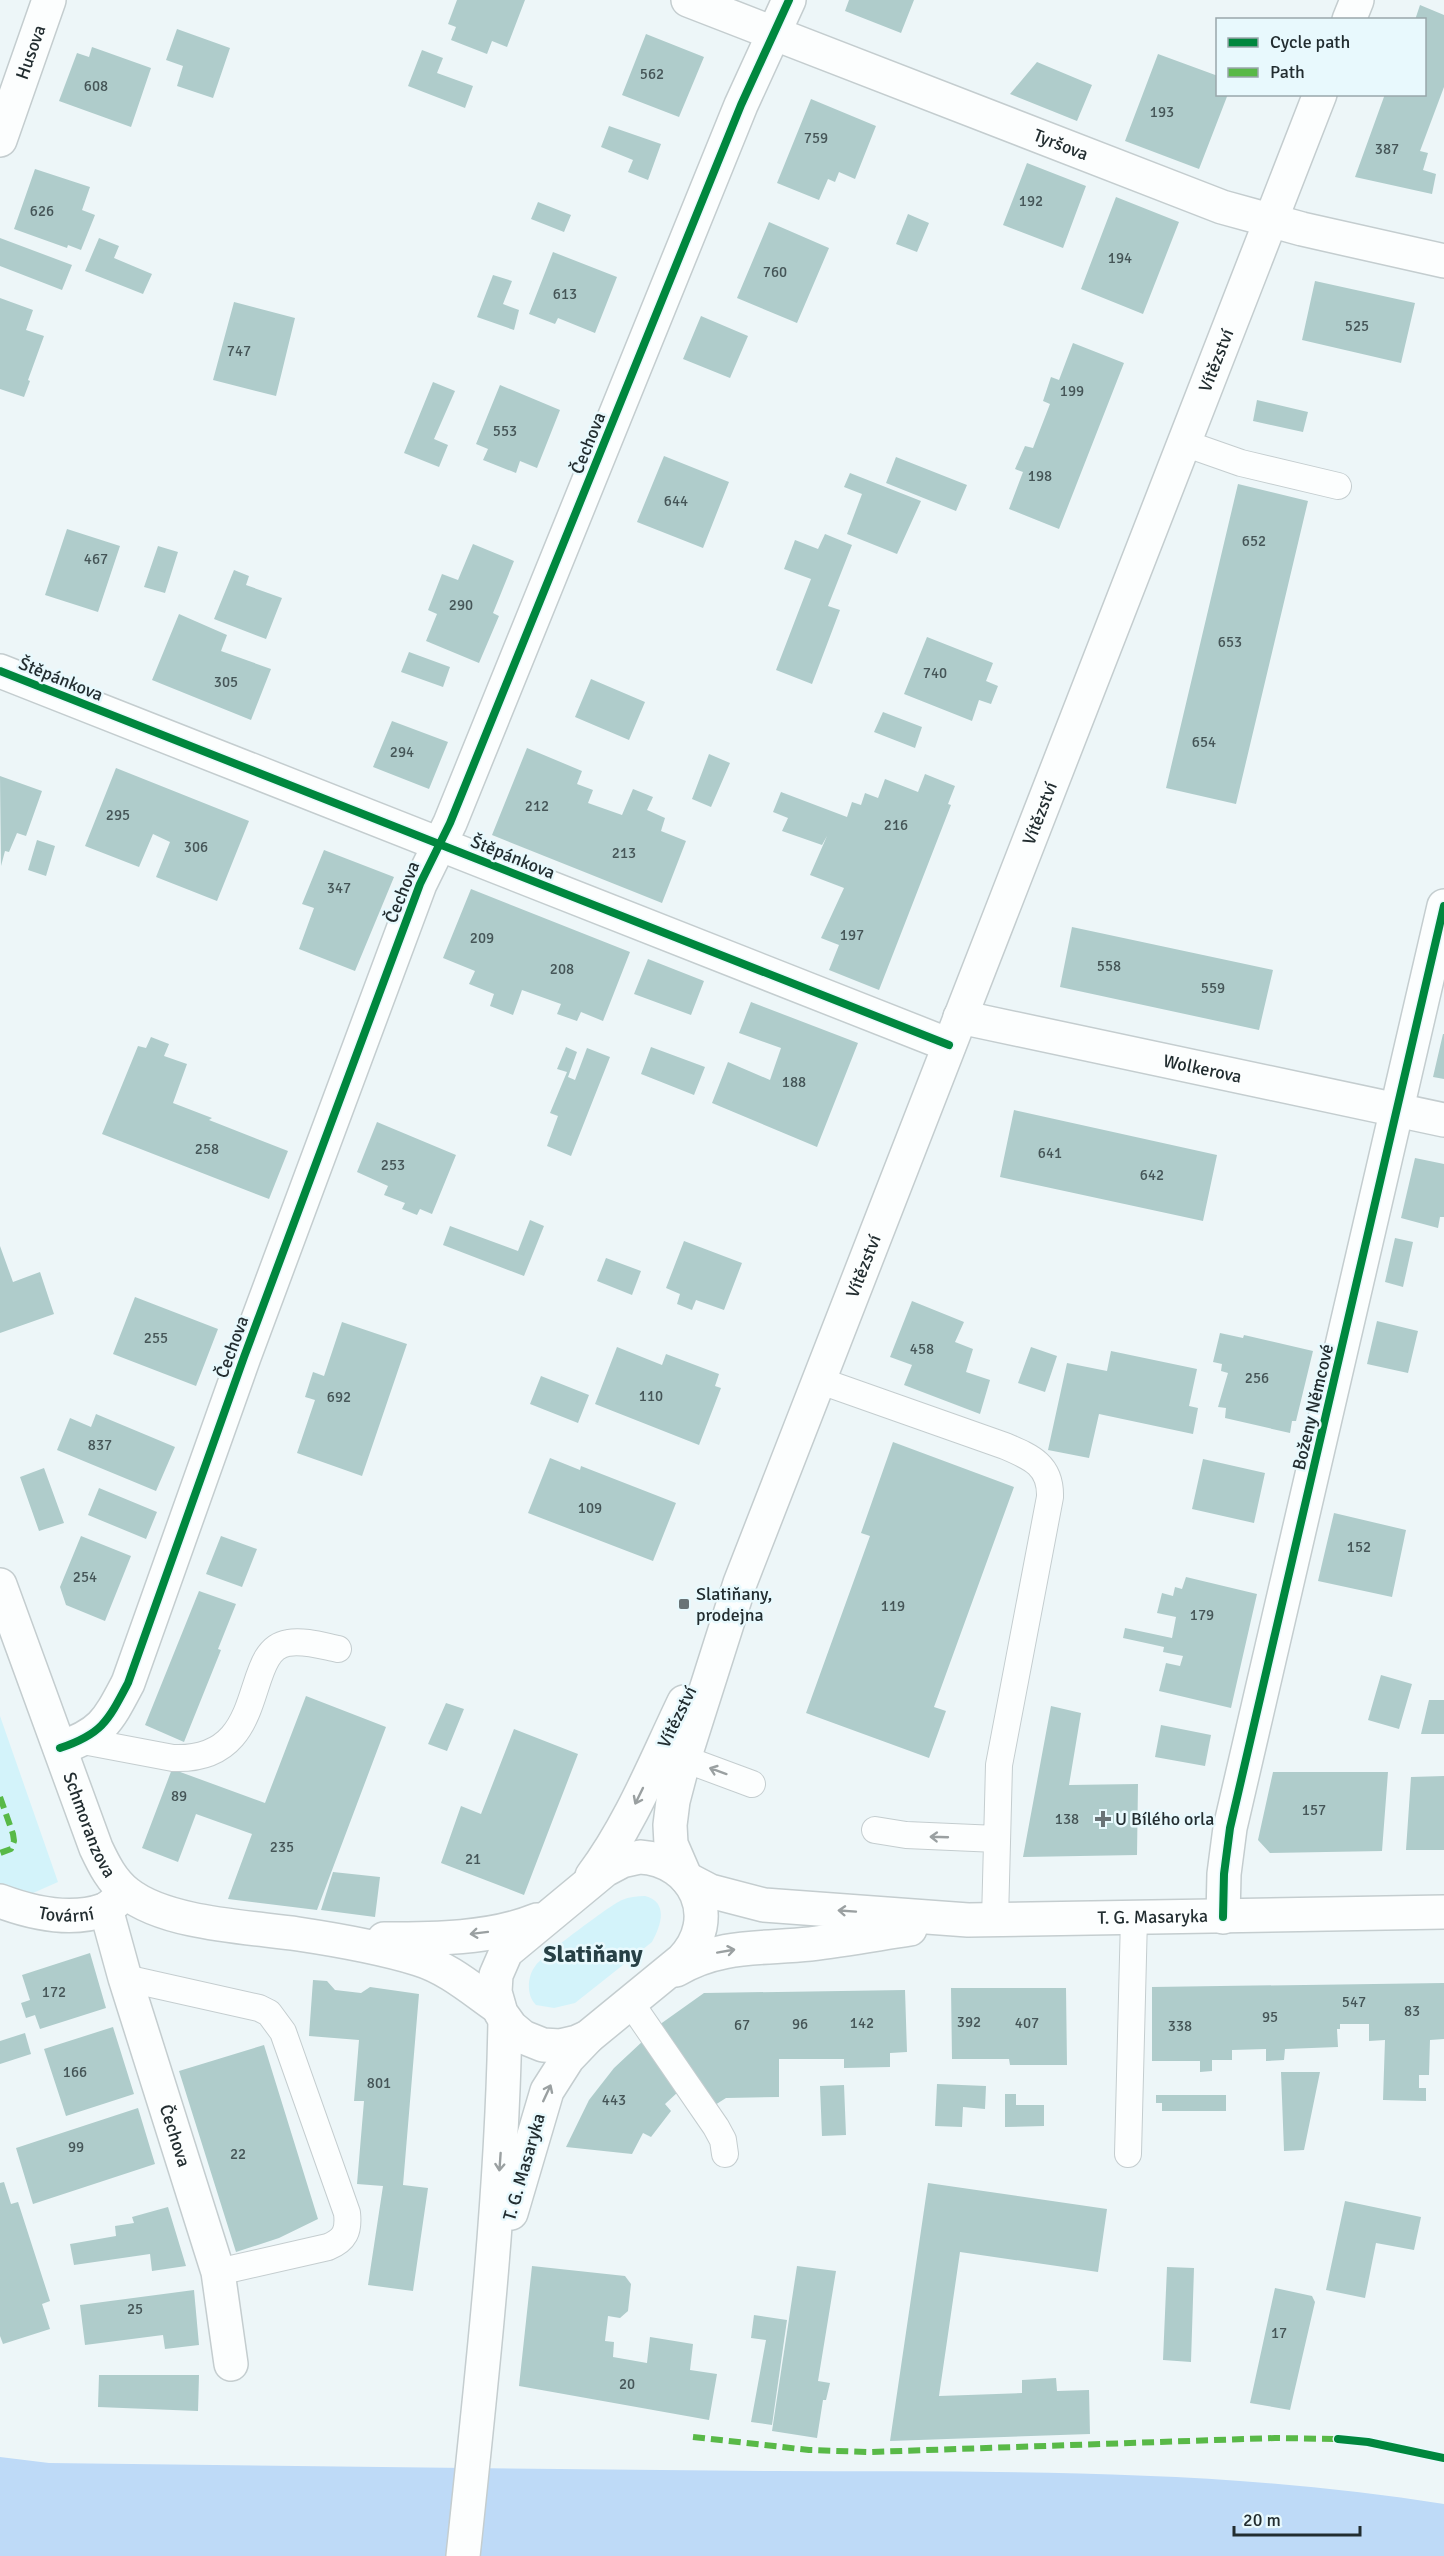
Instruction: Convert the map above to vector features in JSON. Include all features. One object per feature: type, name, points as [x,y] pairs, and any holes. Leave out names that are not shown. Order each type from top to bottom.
[{"type":"street","name":"Husova","points":[[0,140],[49,0]]},
{"type":"street","name":"Tyršova","points":[[688,0],[1222,207],[1270,221],[1444,261]]},
{"type":"street","name":"Čechova","points":[[71,1744],[94,1733],[110,1715],[128,1683],[253,1335],[416,895],[455,812],[741,105],[789,0]]},
{"type":"street","points":[[1350,18],[1357,0]]},
{"type":"street","name":"Vítězství","points":[[566,1901],[611,1849],[669,1762],[731,1609],[818,1380],[1319,96]]},
{"type":"street","name":"Štěpánkova","points":[[0,671],[439,844],[954,1031]]},
{"type":"street","name":"Boženy Němcové","points":[[1223,1917],[1224,1874],[1230,1828],[1444,906]]},
{"type":"street","name":"Wolkerova","points":[[954,1031],[1444,1120]]},
{"type":"street","name":"Schmoranzova","points":[[0,1585],[71,1744],[96,1848],[116,1901],[137,1900],[200,1921],[298,1934],[365,1946],[433,1964],[502,2014]]},
{"type":"street","name":"Vítězství","points":[[669,1762],[670,1844],[685,1876]]},
{"type":"street","name":"T. G. Masaryka","points":[[463,2556],[489,2311],[503,2109],[502,2014],[495,1982],[498,1966],[506,1952],[605,1870],[631,1858],[659,1859],[710,1892],[764,1905],[981,1920],[1444,1912]]},
{"type":"street","name":"T. G. Masaryka","points":[[489,2311],[504,2236],[543,2101],[555,2076],[588,2037],[689,1953],[698,1936],[701,1918],[699,1900],[685,1876]]},
{"type":"street","name":"Tovární","points":[[0,1901],[56,1915],[116,1901]]},
{"type":"street","name":"Čechova","points":[[116,1901],[125,1978],[218,2272],[231,2364]]},
{"type":"street","name":"Schmoranzova","points":[[298,1934],[385,1939],[461,1936],[519,1926],[566,1901]]},
{"type":"street","name":"T. G. Masaryka","points":[[642,1992],[701,1956],[718,1952],[814,1943],[981,1920]]},
{"type":"street","name":"T. G. Masaryka","points":[[502,2014],[523,2037],[543,2045],[560,2046],[588,2037]]},
{"type":"lane","points":[[1184,443],[1241,463],[1338,486]]},
{"type":"lane","points":[[818,1380],[1025,1455],[1047,1474],[1051,1485],[999,1766],[997,1839],[981,1920]]},
{"type":"lane","points":[[71,1744],[173,1758],[211,1753],[231,1739],[237,1731],[265,1663],[278,1647],[288,1643],[339,1649]]},
{"type":"lane","points":[[669,1762],[752,1784]]},
{"type":"lane","points":[[875,1830],[906,1835],[997,1839]]},
{"type":"lane","points":[[1128,2154],[1134,1918]]},
{"type":"lane","points":[[125,1978],[247,2005],[269,2013],[274,2018],[283,2032],[347,2213],[348,2225],[345,2235],[328,2247],[218,2272]]},
{"type":"lane","points":[[642,1992],[723,2140],[725,2154]]},
{"type":"shaded area","points":[[0,1716],[58,1882],[24,1897],[0,1887]]},
{"type":"shaded area","points":[[645,1896],[657,1903],[661,1915],[652,1942],[575,2003],[554,2008],[536,2005],[529,1991],[529,1985],[533,1969],[541,1960],[615,1904],[627,1898]]},
{"type":"shaded area","points":[[0,2457],[49,2463],[1025,2472],[1193,2478],[1361,2492],[1444,2504],[1444,2556],[0,2556]]},
{"type":"building","points":[[457,0],[525,0],[507,47],[492,41],[487,54],[451,40],[456,27],[448,24]]},
{"type":"building","points":[[849,0],[914,0],[901,33],[845,11]]},
{"type":"building","points":[[1420,5],[1444,15],[1444,87],[1420,151],[1428,153],[1423,170],[1436,174],[1432,194],[1355,177],[1384,96],[1426,96],[1426,18],[1416,18]]},
{"type":"building","points":[[177,29],[230,48],[213,98],[177,86],[183,66],[166,60]]},
{"type":"building","points":[[646,34],[704,57],[679,117],[622,95]]},
{"type":"building","points":[[92,47],[151,68],[131,127],[59,101],[77,53],[89,57]]},
{"type":"building","points":[[422,50],[443,58],[437,73],[473,86],[465,108],[408,86]]},
{"type":"building","points":[[1158,54],[1216,75],[1216,96],[1227,96],[1199,169],[1125,141]]},
{"type":"building","points":[[1037,62],[1092,85],[1077,121],[1010,94]]},
{"type":"building","points":[[811,99],[876,126],[855,179],[839,172],[835,182],[828,179],[819,200],[777,183]]},
{"type":"building","points":[[609,126],[661,144],[648,180],[628,172],[633,160],[601,147]]},
{"type":"building","points":[[1027,163],[1086,186],[1063,248],[1003,225]]},
{"type":"building","points":[[35,169],[90,187],[82,210],[95,215],[81,250],[68,245],[67,248],[14,229]]},
{"type":"building","points":[[1116,197],[1179,222],[1143,314],[1081,289]]},
{"type":"building","points":[[538,202],[571,215],[564,232],[531,219]]},
{"type":"building","points":[[908,214],[929,223],[917,252],[896,244]]},
{"type":"building","points":[[769,222],[829,248],[797,323],[737,298]]},
{"type":"building","points":[[0,238],[72,265],[62,290],[0,266]]},
{"type":"building","points":[[99,238],[119,246],[114,258],[152,274],[143,294],[85,271]]},
{"type":"building","points":[[553,252],[617,277],[595,333],[558,318],[555,324],[529,314]]},
{"type":"building","points":[[493,275],[512,281],[503,304],[519,310],[514,330],[477,317]]},
{"type":"building","points":[[1315,281],[1415,303],[1401,363],[1302,340]]},
{"type":"building","points":[[0,298],[33,310],[26,330],[44,336],[24,397],[0,389]]},
{"type":"building","points":[[234,302],[295,318],[276,396],[213,380]]},
{"type":"building","points":[[701,316],[748,336],[730,378],[683,359]]},
{"type":"building","points":[[1073,343],[1124,363],[1059,529],[1009,509],[1023,472],[1015,469],[1025,446],[1033,448],[1050,404],[1043,401],[1051,377],[1059,380]]},
{"type":"building","points":[[433,382],[455,391],[434,439],[448,445],[439,467],[404,453]]},
{"type":"building","points":[[500,385],[560,410],[537,468],[520,461],[516,473],[483,460],[488,449],[476,444]]},
{"type":"building","points":[[1257,400],[1308,412],[1303,432],[1253,421]]},
{"type":"building","points":[[664,456],[729,482],[703,548],[637,522]]},
{"type":"building","points":[[896,457],[967,485],[956,511],[886,483]]},
{"type":"building","points":[[850,473],[921,501],[897,554],[847,534],[862,494],[844,487]]},
{"type":"building","points":[[1238,484],[1308,501],[1236,804],[1166,788]]},
{"type":"building","points":[[67,529],[120,546],[98,612],[45,595]]},
{"type":"building","points":[[825,534],[852,545],[828,606],[840,610],[812,684],[776,670],[811,579],[784,569],[795,540],[818,549]]},
{"type":"building","points":[[473,544],[514,561],[493,613],[499,616],[479,663],[426,641],[437,614],[428,610],[442,574],[458,580]]},
{"type":"building","points":[[158,546],[178,552],[165,593],[144,587]]},
{"type":"building","points":[[234,570],[249,576],[246,585],[282,598],[266,639],[214,619]]},
{"type":"building","points":[[179,614],[227,635],[221,651],[271,669],[251,720],[152,680]]},
{"type":"building","points":[[927,637],[993,663],[986,681],[998,686],[991,704],[979,700],[972,721],[904,694]]},
{"type":"building","points":[[409,652],[450,667],[443,687],[401,672]]},
{"type":"building","points":[[591,679],[645,702],[629,740],[575,717]]},
{"type":"building","points":[[883,712],[922,727],[915,748],[874,732]]},
{"type":"building","points":[[392,721],[448,742],[429,789],[373,767]]},
{"type":"building","points":[[527,748],[582,771],[577,784],[593,790],[588,803],[622,815],[633,789],[653,797],[647,810],[665,818],[661,831],[686,841],[662,903],[492,835]]},
{"type":"building","points":[[709,754],[730,763],[711,807],[692,799]]},
{"type":"building","points":[[116,768],[249,821],[217,901],[156,877],[170,842],[153,834],[139,867],[85,846]]},
{"type":"building","points":[[925,774],[955,786],[948,804],[951,805],[879,990],[829,970],[839,945],[821,938],[844,888],[810,875],[827,836],[822,845],[782,831],[788,818],[773,812],[781,792],[847,817],[852,802],[861,805],[865,793],[878,798],[885,779],[918,792]]},
{"type":"building","points":[[0,776],[42,791],[26,836],[17,833],[9,852],[5,851],[1,866]]},
{"type":"building","points":[[37,840],[55,846],[46,876],[28,870]]},
{"type":"building","points":[[324,850],[394,877],[355,971],[299,949],[314,908],[302,904]]},
{"type":"building","points":[[471,889],[630,952],[603,1021],[581,1012],[577,1021],[557,1014],[561,1004],[522,990],[513,1015],[490,1006],[494,994],[469,984],[475,971],[443,958]]},
{"type":"building","points":[[1072,927],[1273,970],[1259,1030],[1060,987]]},
{"type":"building","points":[[648,959],[704,981],[691,1015],[634,994]]},
{"type":"building","points":[[751,1002],[858,1043],[817,1147],[712,1103],[728,1062],[770,1080],[781,1048],[739,1033]]},
{"type":"building","points":[[1444,1034],[1444,1079],[1433,1077]]},
{"type":"building","points":[[151,1037],[169,1044],[164,1056],[187,1064],[173,1103],[212,1118],[209,1120],[288,1151],[269,1199],[102,1134],[138,1046],[146,1048]]},
{"type":"building","points":[[566,1047],[577,1052],[568,1077],[575,1080],[587,1048],[610,1057],[571,1156],[547,1146],[558,1116],[550,1113],[567,1072],[557,1069]]},
{"type":"building","points":[[651,1047],[705,1067],[694,1095],[641,1074]]},
{"type":"building","points":[[1014,1110],[1217,1155],[1203,1221],[1000,1177]]},
{"type":"building","points":[[377,1122],[456,1155],[432,1214],[420,1209],[417,1215],[402,1209],[405,1203],[384,1195],[388,1186],[357,1172]]},
{"type":"building","points":[[1415,1158],[1444,1164],[1444,1217],[1440,1217],[1438,1228],[1401,1218]]},
{"type":"building","points":[[530,1220],[544,1226],[524,1276],[443,1245],[450,1226],[518,1251]]},
{"type":"building","points":[[1395,1238],[1413,1242],[1403,1287],[1385,1282]]},
{"type":"building","points":[[684,1241],[742,1263],[724,1310],[696,1300],[692,1310],[677,1304],[680,1294],[666,1288]]},
{"type":"building","points":[[0,1246],[13,1282],[40,1272],[54,1314],[0,1333]]},
{"type":"building","points":[[606,1258],[641,1271],[632,1295],[597,1281]]},
{"type":"building","points":[[135,1297],[218,1329],[196,1386],[113,1354]]},
{"type":"building","points":[[912,1301],[964,1322],[955,1342],[973,1349],[966,1372],[990,1380],[980,1414],[904,1385],[912,1365],[890,1357]]},
{"type":"building","points":[[1377,1321],[1418,1331],[1408,1373],[1367,1364]]},
{"type":"building","points":[[342,1322],[407,1344],[362,1476],[297,1453],[315,1400],[305,1397],[313,1372],[324,1376]]},
{"type":"building","points":[[1220,1333],[1243,1338],[1244,1335],[1313,1351],[1296,1421],[1292,1421],[1290,1433],[1225,1418],[1226,1408],[1218,1407],[1228,1373],[1221,1371],[1222,1364],[1213,1362]]},
{"type":"building","points":[[617,1347],[662,1365],[666,1354],[719,1374],[715,1386],[721,1388],[699,1445],[595,1404]]},
{"type":"building","points":[[1031,1347],[1057,1356],[1045,1392],[1018,1383]]},
{"type":"building","points":[[1111,1351],[1197,1369],[1189,1406],[1198,1408],[1193,1434],[1099,1414],[1089,1458],[1048,1450],[1067,1363],[1107,1371]]},
{"type":"building","points":[[541,1376],[589,1395],[578,1423],[530,1404]]},
{"type":"building","points":[[96,1414],[175,1447],[156,1491],[57,1450],[70,1418],[91,1427]]},
{"type":"building","points":[[893,1442],[1014,1487],[934,1707],[946,1711],[929,1758],[806,1713],[870,1536],[861,1533]]},
{"type":"building","points":[[550,1458],[580,1470],[581,1466],[676,1503],[653,1561],[528,1513]]},
{"type":"building","points":[[1203,1459],[1265,1473],[1254,1523],[1192,1509]]},
{"type":"building","points":[[44,1468],[64,1523],[39,1531],[20,1477]]},
{"type":"building","points":[[99,1488],[157,1512],[146,1539],[88,1515]]},
{"type":"building","points":[[1334,1513],[1406,1530],[1392,1597],[1318,1581]]},
{"type":"building","points":[[81,1536],[131,1556],[105,1621],[66,1605],[60,1587]]},
{"type":"building","points":[[221,1536],[257,1549],[242,1587],[206,1574]]},
{"type":"building","points":[[1186,1577],[1257,1594],[1231,1708],[1159,1691],[1166,1663],[1180,1666],[1183,1656],[1163,1652],[1164,1647],[1123,1638],[1125,1628],[1172,1638],[1176,1617],[1157,1613],[1162,1593],[1173,1596],[1175,1587],[1182,1589]]},
{"type":"building","points":[[199,1591],[236,1604],[218,1649],[221,1650],[184,1742],[145,1725]]},
{"type":"building","points":[[1381,1675],[1412,1684],[1399,1729],[1368,1720]]},
{"type":"building","points":[[306,1696],[386,1727],[317,1910],[228,1899],[252,1834],[196,1814],[178,1862],[142,1848],[172,1769],[265,1803]]},
{"type":"building","points":[[1429,1700],[1444,1700],[1444,1734],[1421,1734]]},
{"type":"building","points":[[446,1703],[464,1709],[447,1751],[428,1744]]},
{"type":"building","points":[[1051,1706],[1081,1713],[1069,1785],[1138,1784],[1137,1855],[1023,1857]]},
{"type":"building","points":[[1161,1725],[1211,1735],[1205,1766],[1155,1757]]},
{"type":"building","points":[[514,1729],[578,1754],[524,1895],[441,1863],[461,1806],[481,1814]]},
{"type":"building","points":[[1273,1772],[1388,1772],[1382,1851],[1270,1853],[1258,1840]]},
{"type":"building","points":[[1444,1776],[1444,1850],[1406,1850],[1411,1777]]},
{"type":"building","points":[[333,1872],[380,1877],[375,1917],[321,1910]]},
{"type":"building","points":[[90,1953],[106,2008],[40,2029],[35,2015],[26,2018],[21,2003],[30,2000],[22,1975]]},
{"type":"building","points":[[313,1980],[327,1981],[335,1990],[361,1993],[370,1987],[419,1994],[403,2185],[428,2188],[413,2291],[368,2285],[383,2186],[357,2184],[364,2101],[354,2101],[359,2040],[309,2036]]},
{"type":"building","points":[[1444,1983],[1444,2039],[1430,2040],[1429,2075],[1419,2075],[1419,2088],[1426,2088],[1426,2101],[1383,2100],[1385,2040],[1369,2041],[1369,2024],[1340,2024],[1340,2029],[1337,2029],[1338,2047],[1285,2049],[1284,2060],[1266,2061],[1266,2049],[1232,2050],[1232,2060],[1212,2060],[1212,2071],[1200,2072],[1200,2061],[1152,2061],[1152,1987]]},
{"type":"building","points":[[951,1988],[1066,1988],[1067,2065],[1010,2065],[1009,2059],[952,2059]]},
{"type":"building","points":[[905,1990],[907,2052],[890,2053],[890,2067],[844,2068],[844,2059],[779,2059],[779,2097],[726,2098],[715,2105],[659,2025],[704,1993]]},
{"type":"building","points":[[113,2027],[134,2094],[66,2116],[44,2049]]},
{"type":"building","points":[[25,2033],[31,2054],[0,2064],[0,2041]]},
{"type":"building","points":[[644,2040],[678,2092],[665,2104],[671,2111],[651,2137],[643,2133],[632,2154],[566,2147],[589,2100],[614,2068]]},
{"type":"building","points":[[264,2045],[318,2219],[279,2238],[236,2252],[179,2071]]},
{"type":"building","points":[[1281,2072],[1320,2072],[1304,2150],[1284,2151]]},
{"type":"building","points":[[937,2084],[986,2086],[985,2109],[963,2107],[962,2127],[935,2126]]},
{"type":"building","points":[[844,2085],[846,2135],[822,2136],[820,2086]]},
{"type":"building","points":[[1005,2094],[1016,2094],[1016,2105],[1044,2105],[1044,2126],[1005,2127]]},
{"type":"building","points":[[1156,2095],[1226,2095],[1226,2111],[1162,2111],[1162,2103],[1156,2103]]},
{"type":"building","points":[[138,2108],[155,2164],[33,2204],[16,2148]]},
{"type":"building","points":[[4,2182],[11,2204],[18,2202],[50,2301],[42,2304],[50,2329],[3,2344],[0,2336],[0,2183]]},
{"type":"building","points":[[928,2183],[1107,2209],[1098,2272],[960,2252],[939,2396],[1022,2393],[1022,2380],[1056,2378],[1057,2391],[1089,2390],[1090,2434],[890,2441]]},
{"type":"building","points":[[1345,2201],[1421,2217],[1414,2250],[1376,2243],[1365,2298],[1326,2290]]},
{"type":"building","points":[[168,2207],[186,2266],[152,2271],[150,2254],[74,2265],[70,2244],[116,2236],[115,2226],[134,2223],[132,2217]]},
{"type":"building","points":[[532,2266],[625,2276],[631,2284],[628,2311],[620,2318],[608,2316],[605,2341],[614,2342],[613,2357],[647,2363],[650,2337],[693,2344],[690,2370],[717,2374],[709,2420],[519,2386]]},
{"type":"building","points":[[797,2266],[836,2271],[818,2381],[830,2383],[826,2400],[823,2400],[817,2438],[772,2431]]},
{"type":"building","points":[[1167,2267],[1194,2268],[1191,2362],[1163,2360]]},
{"type":"building","points":[[1275,2288],[1312,2296],[1315,2302],[1290,2410],[1250,2403]]},
{"type":"building","points":[[194,2290],[199,2345],[165,2349],[163,2335],[85,2345],[80,2305]]},
{"type":"building","points":[[754,2315],[787,2320],[772,2425],[751,2422],[766,2340],[751,2338]]},
{"type":"building","points":[[99,2375],[199,2375],[198,2411],[98,2407]]},
{"type":"marked path","points":[[0,1797],[14,1841],[11,1849],[0,1853]]},
{"type":"marked path","points":[[693,2437],[809,2450],[870,2452],[1275,2438],[1338,2439]]},
{"type":"cycle path","points":[[60,1748],[95,1731],[109,1717],[128,1683],[244,1357],[420,884],[450,823],[741,105],[789,0]]},
{"type":"cycle path","points":[[0,671],[949,1045]]},
{"type":"cycle path","points":[[1223,1917],[1224,1874],[1230,1828],[1444,906]]},
{"type":"cycle path","points":[[1338,2439],[1368,2442],[1444,2458]]},
{"type":"place","name":"Slatiňany, prodejna","points":[[684,1604]]},
{"type":"place","name":"U Bílého orla","points":[[1103,1819]]},
{"type":"district","name":"Slatiňany","points":[[593,1954]]}]
